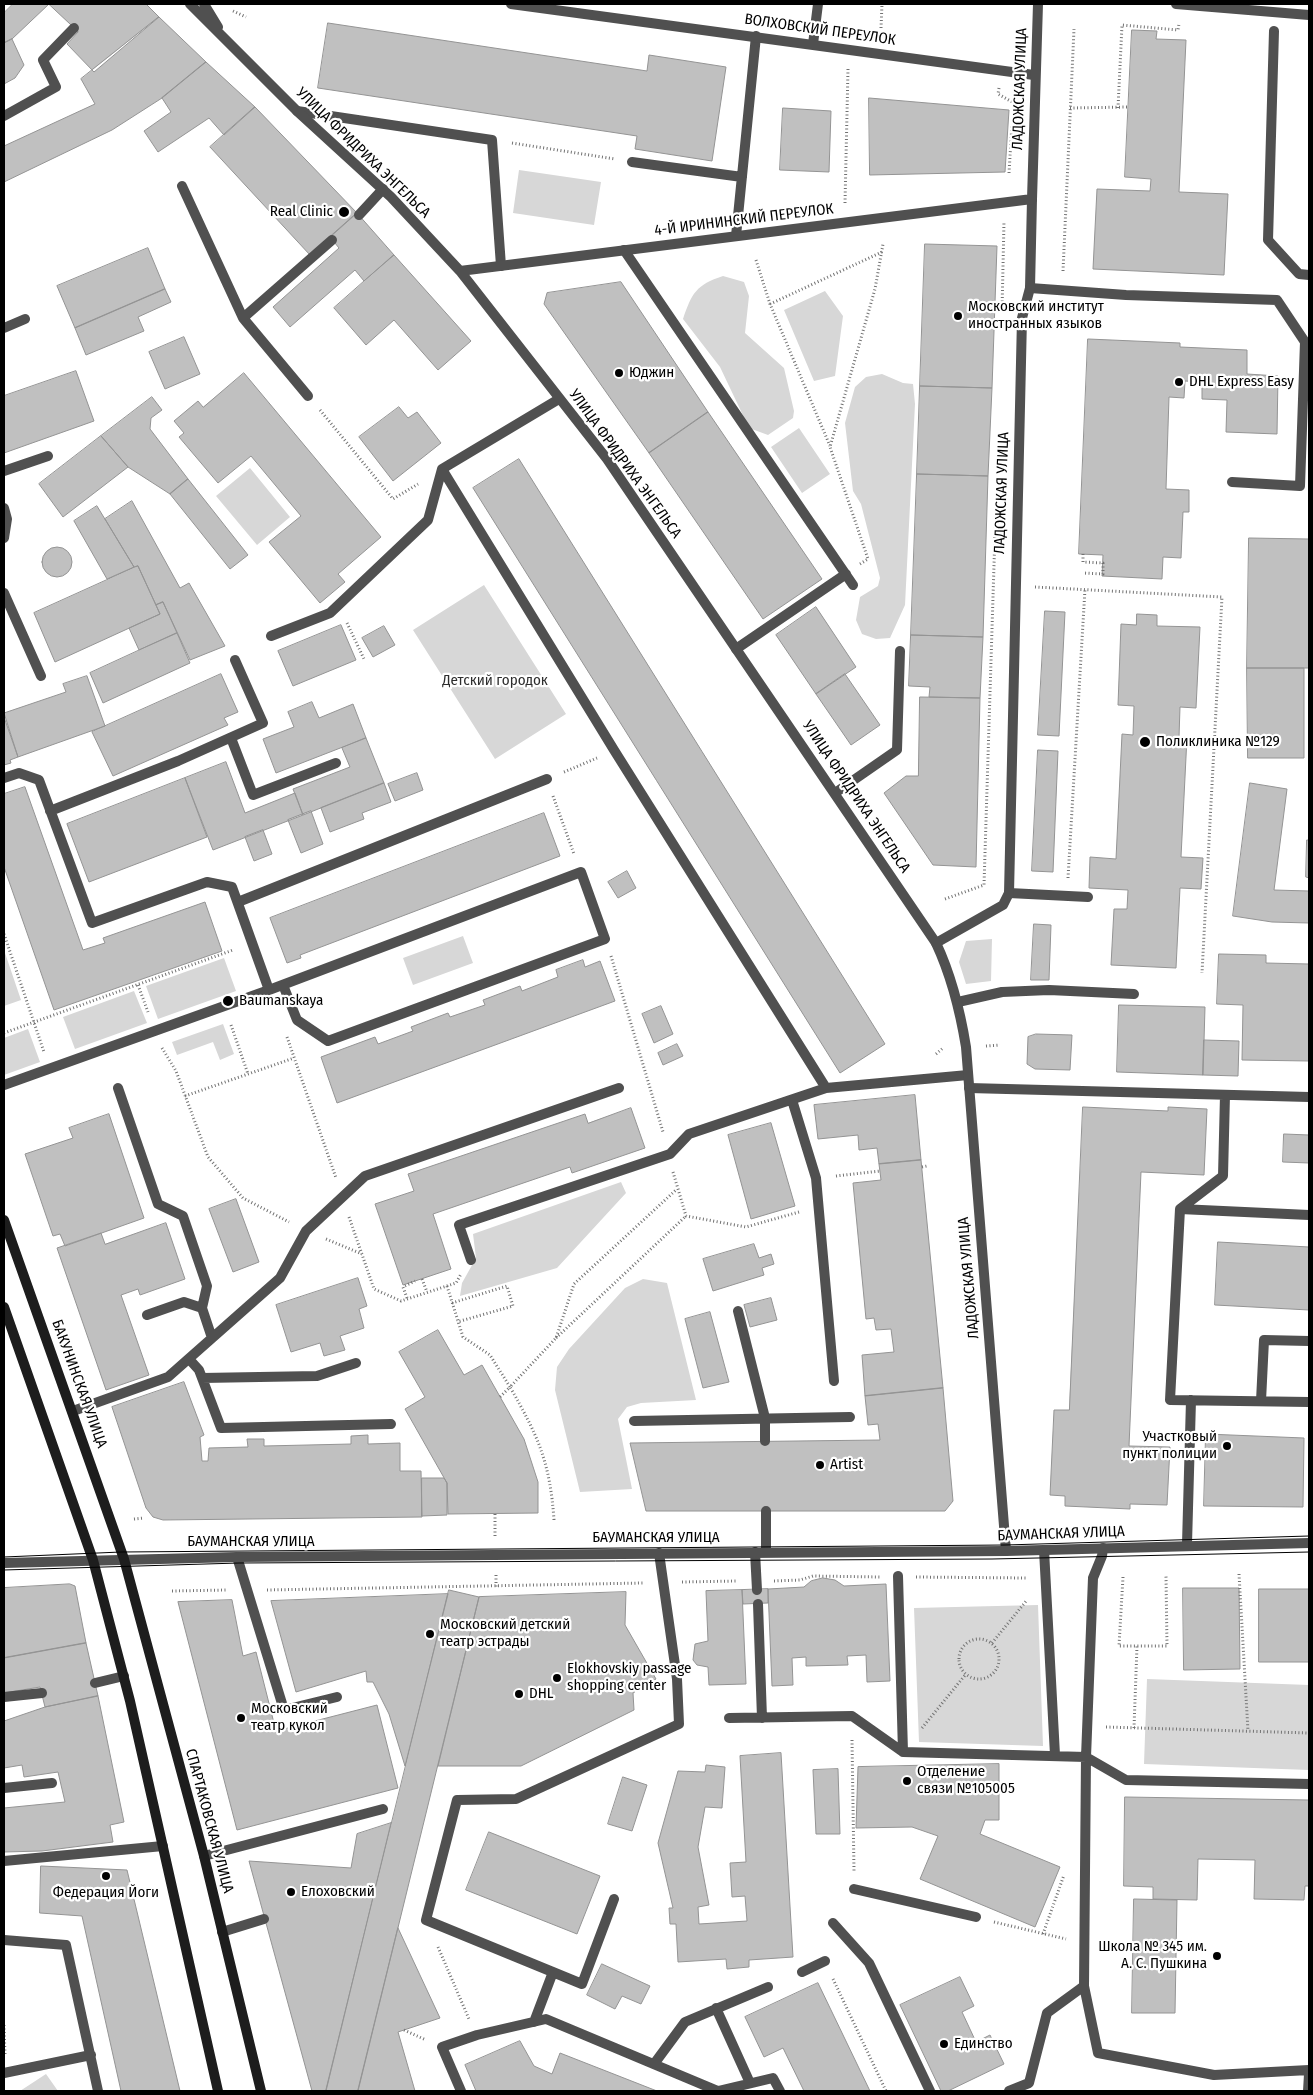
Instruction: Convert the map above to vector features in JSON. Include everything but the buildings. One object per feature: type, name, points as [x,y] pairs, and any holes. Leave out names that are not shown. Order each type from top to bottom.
[{"type":"main road","name":"БАКУНИНСКАЯ УЛИЦА","points":[[4,1220],[124,1559]]},
{"type":"main road","points":[[4,1307],[93,1560],[124,1676],[218,2091]]},
{"type":"main road","name":"СПАРТАКОВСКАЯ УЛИЦА","points":[[124,1559],[204,1856],[261,2091]]},
{"type":"street","name":"УЛИЦА ФРИДРИХА ЭНГЕЛЬСА","points":[[190,4],[297,111],[383,189],[460,271],[606,459],[835,792],[936,943],[950,974],[958,1002]]},
{"type":"street","points":[[204,4],[226,40]]},
{"type":"street","name":"ВОЛХОВСКИЙ ПЕРЕУЛОК","points":[[511,4],[848,48],[1034,75]]},
{"type":"street","points":[[814,44],[818,4]]},
{"type":"street","name":"ЛАДОЖСКАЯ УЛИЦА","points":[[1009,894],[1014,586],[1022,318],[1030,288],[1034,75],[1038,4]]},
{"type":"street","points":[[1176,4],[1309,15]]},
{"type":"street","points":[[4,116],[56,86],[43,60],[74,28]]},
{"type":"street","points":[[1274,30],[1268,240],[1299,274],[1309,275]]},
{"type":"street","points":[[736,236],[756,36]]},
{"type":"street","points":[[297,111],[492,140],[500,266]]},
{"type":"street","points":[[632,162],[742,177]]},
{"type":"street","points":[[182,186],[243,318],[308,396]]},
{"type":"street","points":[[359,215],[383,189]]},
{"type":"street","name":"4-Й ИРИНИНСКИЙ ПЕРЕУЛОК","points":[[460,271],[1032,199]]},
{"type":"street","points":[[243,318],[332,240]]},
{"type":"street","points":[[624,250],[853,585]]},
{"type":"street","points":[[1030,288],[1277,300],[1305,342],[1300,486],[1232,482]]},
{"type":"street","points":[[4,328],[25,319]]},
{"type":"street","points":[[271,636],[330,613],[428,520],[442,469],[559,399]]},
{"type":"street","points":[[4,471],[48,456]]},
{"type":"street","points":[[442,469],[614,750],[826,1088]]},
{"type":"street","points":[[4,508],[7,519],[4,538]]},
{"type":"street","points":[[736,649],[846,574]]},
{"type":"street","points":[[4,593],[41,676]]},
{"type":"street","points":[[835,792],[897,750],[900,651]]},
{"type":"street","points":[[50,811],[178,761],[263,723],[235,660]]},
{"type":"street","points":[[230,738],[253,795],[336,763]]},
{"type":"street","points":[[4,778],[20,773],[39,780],[92,923],[207,882],[232,887],[270,990]]},
{"type":"street","points":[[238,902],[547,779]]},
{"type":"street","points":[[4,1086],[270,990],[283,985],[581,872],[605,939],[328,1041],[297,1020],[283,985]]},
{"type":"street","points":[[936,943],[1003,905],[1009,894],[1088,897]]},
{"type":"street","points":[[958,1002],[1002,992],[1050,990],[1134,994]]},
{"type":"street","name":"ЛАДОЖСКАЯ УЛИЦА","points":[[958,1002],[966,1047],[1006,1551]]},
{"type":"street","points":[[471,1260],[459,1225],[670,1154],[689,1134],[826,1088],[968,1075]]},
{"type":"street","points":[[118,1088],[158,1204],[183,1216],[207,1286],[202,1308],[212,1338]]},
{"type":"street","points":[[73,1411],[168,1377],[280,1278],[306,1231],[365,1176],[619,1088]]},
{"type":"street","points":[[969,1088],[1309,1097]]},
{"type":"street","points":[[1225,1095],[1223,1176],[1180,1209],[1170,1400],[1309,1402]]},
{"type":"street","points":[[792,1100],[816,1178],[834,1381]]},
{"type":"street","points":[[1180,1209],[1309,1215]]},
{"type":"street","points":[[147,1315],[184,1302],[202,1308]]},
{"type":"street","points":[[738,1311],[766,1418],[766,1441]]},
{"type":"street","points":[[1261,1401],[1264,1340],[1309,1341]]},
{"type":"street","points":[[189,1359],[202,1378],[221,1428],[391,1424]]},
{"type":"street","points":[[202,1378],[317,1376],[356,1363]]},
{"type":"street","points":[[1187,1544],[1191,1400]]},
{"type":"street","points":[[634,1421],[850,1417]]},
{"type":"street","points":[[766,1511],[766,1552]]},
{"type":"street","name":"БАУМАНСКАЯ УЛИЦА","points":[[4,1563],[237,1557],[1006,1551],[1187,1544],[1309,1543]]},
{"type":"street","points":[[1103,1548],[1102,1556],[1093,1578],[1086,1757],[1083,1943],[1084,1986],[1098,2053],[1214,2074],[1309,2072],[1308,2091]]},
{"type":"street","points":[[1044,1550],[1055,1755]]},
{"type":"street","points":[[755,1552],[757,1585]]},
{"type":"street","points":[[614,1899],[582,1984],[426,1920],[457,1800],[516,1799],[679,1724],[677,1679],[659,1553]]},
{"type":"street","points":[[237,1557],[249,1590],[284,1710],[337,1696]]},
{"type":"street","points":[[898,1576],[903,1752]]},
{"type":"street","points":[[758,1604],[762,1718]]},
{"type":"street","points":[[95,1683],[124,1676]]},
{"type":"street","points":[[4,1697],[42,1693]]},
{"type":"street","points":[[729,1718],[852,1716],[903,1752],[1086,1757],[1126,1780],[1309,1784]]},
{"type":"street","points":[[4,1788],[52,1783]]},
{"type":"street","points":[[204,1856],[383,1808]]},
{"type":"street","points":[[4,1861],[163,1846]]},
{"type":"street","points":[[854,1889],[976,1917]]},
{"type":"street","points":[[222,1932],[264,1919]]},
{"type":"street","points":[[833,1923],[869,1963],[930,2091]]},
{"type":"street","points":[[4,1940],[66,1945],[98,2091]]},
{"type":"street","points":[[802,1972],[825,1961]]},
{"type":"street","points":[[534,2022],[553,1972]]},
{"type":"street","points":[[1009,2091],[1029,2083],[1048,2013],[1084,1986]]},
{"type":"street","points":[[654,2064],[685,2022],[768,1987]]},
{"type":"street","points":[[716,2008],[750,2084]]},
{"type":"street","points":[[461,2091],[442,2047],[477,2036],[546,2019],[718,2091],[773,2078],[780,2091]]},
{"type":"street","points":[[5,2073],[91,2055]]},
{"type":"path","points":[[881,28],[882,4]]},
{"type":"path","points":[[233,11],[246,17]]},
{"type":"path","points":[[1118,108],[1122,25],[1178,30]]},
{"type":"path","points":[[1062,290],[1074,29]]},
{"type":"path","points":[[844,223],[848,48]]},
{"type":"path","points":[[1000,85],[998,94],[1014,103],[1013,113]]},
{"type":"path","points":[[1070,108],[1128,108]]},
{"type":"path","points":[[1009,173],[1012,123]]},
{"type":"path","points":[[492,140],[632,162]]},
{"type":"path","points":[[1001,320],[1004,221]]},
{"type":"path","points":[[830,447],[875,289],[884,244]]},
{"type":"path","points":[[770,304],[882,252]]},
{"type":"path","points":[[756,260],[770,304],[830,447],[868,559],[846,574]]},
{"type":"path","points":[[308,396],[393,499],[442,469]]},
{"type":"path","points":[[945,899],[984,885],[996,498]]},
{"type":"path","points":[[1083,554],[1083,562],[1103,563],[1102,574],[1083,573]]},
{"type":"path","points":[[1014,586],[1222,597],[1202,973]]},
{"type":"path","points":[[1067,896],[1085,589]]},
{"type":"path","points":[[339,605],[364,659]]},
{"type":"path","points":[[566,771],[614,750]]},
{"type":"path","points":[[547,779],[581,872]]},
{"type":"path","points":[[4,934],[50,1069]]},
{"type":"path","points":[[4,1033],[252,943]]},
{"type":"path","points":[[138,985],[155,1031],[176,1072],[208,1157],[244,1198],[306,1231],[362,1255]]},
{"type":"path","points":[[224,1006],[248,1074]]},
{"type":"path","points":[[285,1032],[374,1289],[400,1301],[456,1283]]},
{"type":"path","points":[[985,1046],[1000,1045]]},
{"type":"path","points":[[936,1054],[944,1048]]},
{"type":"path","points":[[185,1096],[294,1058]]},
{"type":"path","points":[[922,1166],[927,1166]]},
{"type":"path","points":[[556,1338],[574,1284],[677,1189]]},
{"type":"path","points":[[500,1396],[556,1338],[686,1216]]},
{"type":"path","points":[[422,1278],[427,1292]]},
{"type":"path","points":[[408,1298],[403,1287],[415,1281]]},
{"type":"path","points":[[446,1286],[463,1337],[490,1355],[510,1387],[542,1448],[552,1485],[554,1520]]},
{"type":"path","points":[[452,1303],[507,1286],[513,1306],[457,1322]]},
{"type":"path","points":[[134,1519],[144,1518]]},
{"type":"path","points":[[1239,1574],[1248,1731]]},
{"type":"path","points":[[172,1591],[464,1588],[662,1582],[757,1585],[800,1580],[813,1576],[847,1578],[898,1576],[1045,1578]]},
{"type":"path","points":[[1123,1577],[1119,1646],[1167,1646],[1166,1576]]},
{"type":"path","points":[[992,1643],[1045,1578]]},
{"type":"path","points":[[464,1588],[464,1594]]},
{"type":"path","points":[[978,1638],[992,1643],[999,1652],[996,1670],[990,1676],[982,1679],[966,1674],[960,1665],[959,1656],[962,1648],[969,1641],[978,1638]]},
{"type":"path","points":[[1134,1728],[1137,1646]]},
{"type":"path","points":[[903,1752],[966,1674]]},
{"type":"path","points":[[1088,1727],[1309,1733]]},
{"type":"path","points":[[976,1917],[1083,1943]]},
{"type":"path","points":[[426,1920],[477,2036]]},
{"type":"path","points":[[4,2025],[5,2073]]},
{"type":"green space","points":[[519,170],[601,182],[594,225],[513,213]]},
{"type":"green space","points":[[723,276],[744,282],[749,296],[745,333],[784,368],[794,411],[793,418],[768,435],[749,428],[720,367],[683,319],[692,296],[696,291],[714,279]]},
{"type":"green space","points":[[825,291],[843,316],[835,376],[814,381],[784,310]]},
{"type":"green space","points":[[882,374],[903,383],[913,384],[915,404],[905,605],[890,638],[876,639],[862,634],[856,620],[860,597],[878,586],[880,578],[861,504],[853,491],[845,423],[855,387],[866,377]]},
{"type":"green space","points":[[799,428],[830,474],[802,493],[771,447]]},
{"type":"green space","points":[[250,468],[290,517],[257,545],[216,496]]},
{"type":"green space","name":"Детский городок","points":[[484,585],[566,714],[495,759],[413,630]]},
{"type":"green space","points":[[463,936],[473,963],[413,985],[403,958]]},
{"type":"green space","points":[[992,939],[991,981],[966,984],[959,962],[966,941]]},
{"type":"green space","points":[[4,950],[21,1000],[4,1006]]},
{"type":"green space","points":[[224,958],[236,991],[158,1019],[146,986]]},
{"type":"green space","points":[[134,991],[147,1023],[75,1049],[63,1017]]},
{"type":"green space","points":[[223,1024],[234,1054],[220,1060],[213,1042],[177,1055],[172,1042]]},
{"type":"green space","points":[[28,1029],[40,1062],[4,1075],[4,1038]]},
{"type":"green space","points":[[621,1182],[626,1193],[557,1268],[460,1296],[462,1283],[476,1258],[473,1234]]},
{"type":"green space","points":[[643,1279],[667,1283],[696,1400],[641,1403],[627,1407],[618,1419],[632,1489],[580,1492],[555,1390],[557,1367],[569,1349],[625,1288]]},
{"type":"green space","points":[[1038,1605],[1043,1746],[919,1742],[914,1608]]},
{"type":"green space","points":[[1147,1679],[1309,1685],[1309,1770],[1144,1764]]},
{"type":"green space","points":[[46,2074],[58,2091],[20,2091]]},
{"type":"tram line","points":[[4,1557],[121,1552],[1005,1545],[1309,1536]]},
{"type":"tram line","points":[[4,1570],[239,1563],[992,1559],[1309,1552]]},
{"type":"place","name":"Real Clinic","points":[[344,212]]},
{"type":"place","name":"Московский институт иностранных языков","points":[[958,316]]},
{"type":"place","name":"Юджин","points":[[619,373]]},
{"type":"place","name":"DHL Express Easy","points":[[1179,382]]},
{"type":"place","name":"Поликлиника №129","points":[[1145,742]]},
{"type":"place","name":"Baumanskaya","points":[[228,1001]]},
{"type":"place","name":"Участковый пункт полиции","points":[[1227,1446]]},
{"type":"place","name":"Artist","points":[[820,1465]]},
{"type":"place","name":"Московский детский театр эстрады","points":[[430,1634]]},
{"type":"place","name":"Elokhovskiy passage shopping center","points":[[557,1678]]},
{"type":"place","name":"DHL","points":[[519,1694]]},
{"type":"place","name":"Московский театр кукол","points":[[241,1718]]},
{"type":"place","name":"Отделение связи №105005","points":[[907,1781]]},
{"type":"place","name":"Федерация Йоги","points":[[106,1876]]},
{"type":"place","name":"Елоховский","points":[[291,1892]]},
{"type":"place","name":"Школа № 345 им. А. С. Пушкина","points":[[1217,1956]]},
{"type":"place","name":"Единство","points":[[944,2044]]}]
